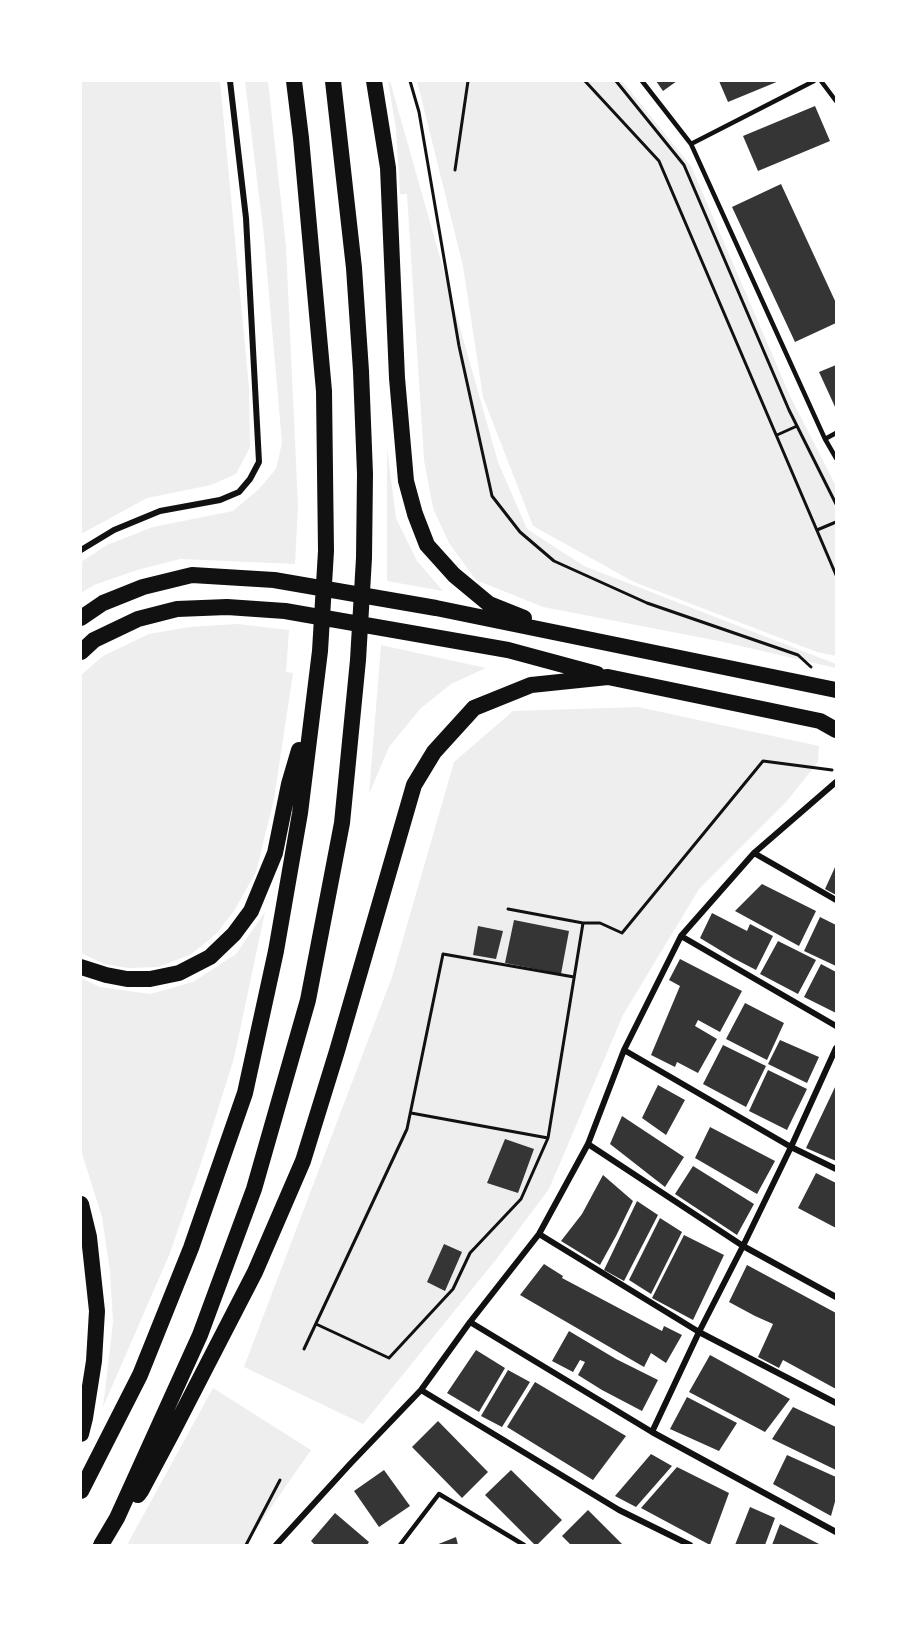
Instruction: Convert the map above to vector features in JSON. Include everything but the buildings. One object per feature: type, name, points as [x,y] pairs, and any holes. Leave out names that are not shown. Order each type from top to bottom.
[{"type":"highway","points":[[81,1491],[144,1364],[191,1248],[245,1094],[276,951],[300,813],[320,651],[326,551],[324,391],[294,81]]},
{"type":"highway","points":[[101,1545],[117,1518],[204,1325],[254,1189],[309,1000],[342,823],[358,660],[364,558],[365,474],[354,268],[333,81]]},
{"type":"highway","points":[[374,81],[388,168],[397,378],[406,481],[415,514],[428,545],[453,575],[489,604],[543,625],[653,652]]},
{"type":"highway","points":[[81,618],[103,603],[143,587],[192,575],[274,580],[436,608],[836,690]]},
{"type":"highway","points":[[81,652],[94,640],[138,619],[177,609],[227,607],[285,611],[508,650],[608,676],[820,721],[836,730]]},
{"type":"highway","points":[[117,1518],[141,1491],[184,1410],[255,1272],[303,1161],[414,785],[434,752],[474,708],[531,685],[608,676]]},
{"type":"highway","points":[[81,967],[127,979],[150,979],[179,973],[210,957],[234,934],[251,911],[275,853],[289,784],[312,706]]},
{"type":"highway","points":[[81,1204],[89,1237],[97,1311],[94,1361],[86,1418],[81,1434]]},
{"type":"street","points":[[81,550],[114,530],[160,511],[220,500],[239,492],[250,479],[259,462],[246,218],[230,81]]},
{"type":"street","points":[[276,1545],[421,1390],[470,1322],[539,1234],[588,1144],[624,1050],[681,936],[754,853],[836,782]]},
{"type":"street","points":[[754,853],[836,900]]},
{"type":"street","points":[[681,936],[836,1026]]},
{"type":"street","points":[[652,1432],[791,1147],[836,1047]]},
{"type":"street","points":[[624,1050],[791,1147],[836,1169]]},
{"type":"street","points":[[588,1144],[743,1246],[836,1297]]},
{"type":"street","points":[[539,1234],[699,1332],[836,1403]]},
{"type":"street","points":[[470,1322],[652,1432],[836,1532]]},
{"type":"street","points":[[421,1390],[619,1510],[690,1545]]},
{"type":"lane","points":[[642,81],[691,144],[825,439],[836,458]]},
{"type":"lane","points":[[691,144],[814,81]]},
{"type":"lane","points":[[821,81],[836,101]]},
{"type":"lane","points":[[825,439],[836,433]]},
{"type":"lane","points":[[400,1545],[439,1494],[524,1545]]},
{"type":"path","points":[[410,81],[419,112],[459,346],[492,496],[520,532],[554,561],[647,603],[798,655],[812,668]]},
{"type":"path","points":[[455,170],[468,81]]},
{"type":"path","points":[[585,81],[659,161],[836,575]]},
{"type":"path","points":[[616,81],[684,165],[797,426],[836,504]]},
{"type":"path","points":[[776,435],[797,426]]},
{"type":"path","points":[[817,530],[836,522]]},
{"type":"path","points":[[508,909],[600,923],[622,933],[763,761],[836,770]]},
{"type":"path","points":[[316,1324],[389,1358],[453,1289],[470,1253],[521,1199],[548,1138],[583,922]]},
{"type":"path","points":[[304,1349],[407,1129],[443,954],[574,977]]},
{"type":"path","points":[[411,1113],[548,1138]]},
{"type":"path","points":[[246,1545],[280,1480]]},
{"type":"shaded area","points":[[81,81],[220,81],[249,388],[250,447],[236,474],[211,485],[147,498],[81,534]]},
{"type":"shaded area","points":[[245,81],[268,81],[286,247],[298,506],[295,564],[180,559],[137,570],[94,585],[81,593],[81,562],[107,545],[153,527],[233,511],[259,489],[276,469],[282,443],[264,237]]},
{"type":"shaded area","points":[[388,81],[390,81],[498,462],[527,529],[584,566],[836,664],[836,668],[719,641],[543,607],[476,580],[449,543],[433,508],[424,460],[407,194],[400,194],[396,129]]},
{"type":"shaded area","points":[[417,81],[622,81],[691,166],[790,396],[836,486],[836,656],[817,652],[634,582],[533,526],[483,397],[463,266]]},
{"type":"shaded area","points":[[387,448],[396,518],[417,561],[443,591],[387,581]]},
{"type":"shaded area","points":[[238,624],[289,630],[286,672],[293,673],[274,799],[256,872],[234,911],[216,934],[190,955],[158,967],[128,968],[104,964],[81,953],[81,675],[103,656],[149,634],[189,627]]},
{"type":"shaded area","points":[[381,645],[486,668],[451,684],[420,709],[389,747],[369,794]]},
{"type":"shaded area","points":[[638,707],[819,746],[818,762],[787,801],[699,889],[623,1015],[549,1189],[498,1257],[363,1424],[244,1367],[392,977],[454,762],[513,711]]},
{"type":"shaded area","points":[[265,912],[234,1058],[204,1154],[170,1253],[103,1407],[113,1322],[110,1271],[102,1217],[81,1150],[81,978],[100,987],[150,994],[193,982],[236,954]]},
{"type":"shaded area","points":[[213,1388],[311,1450],[245,1545],[127,1545]]}]
